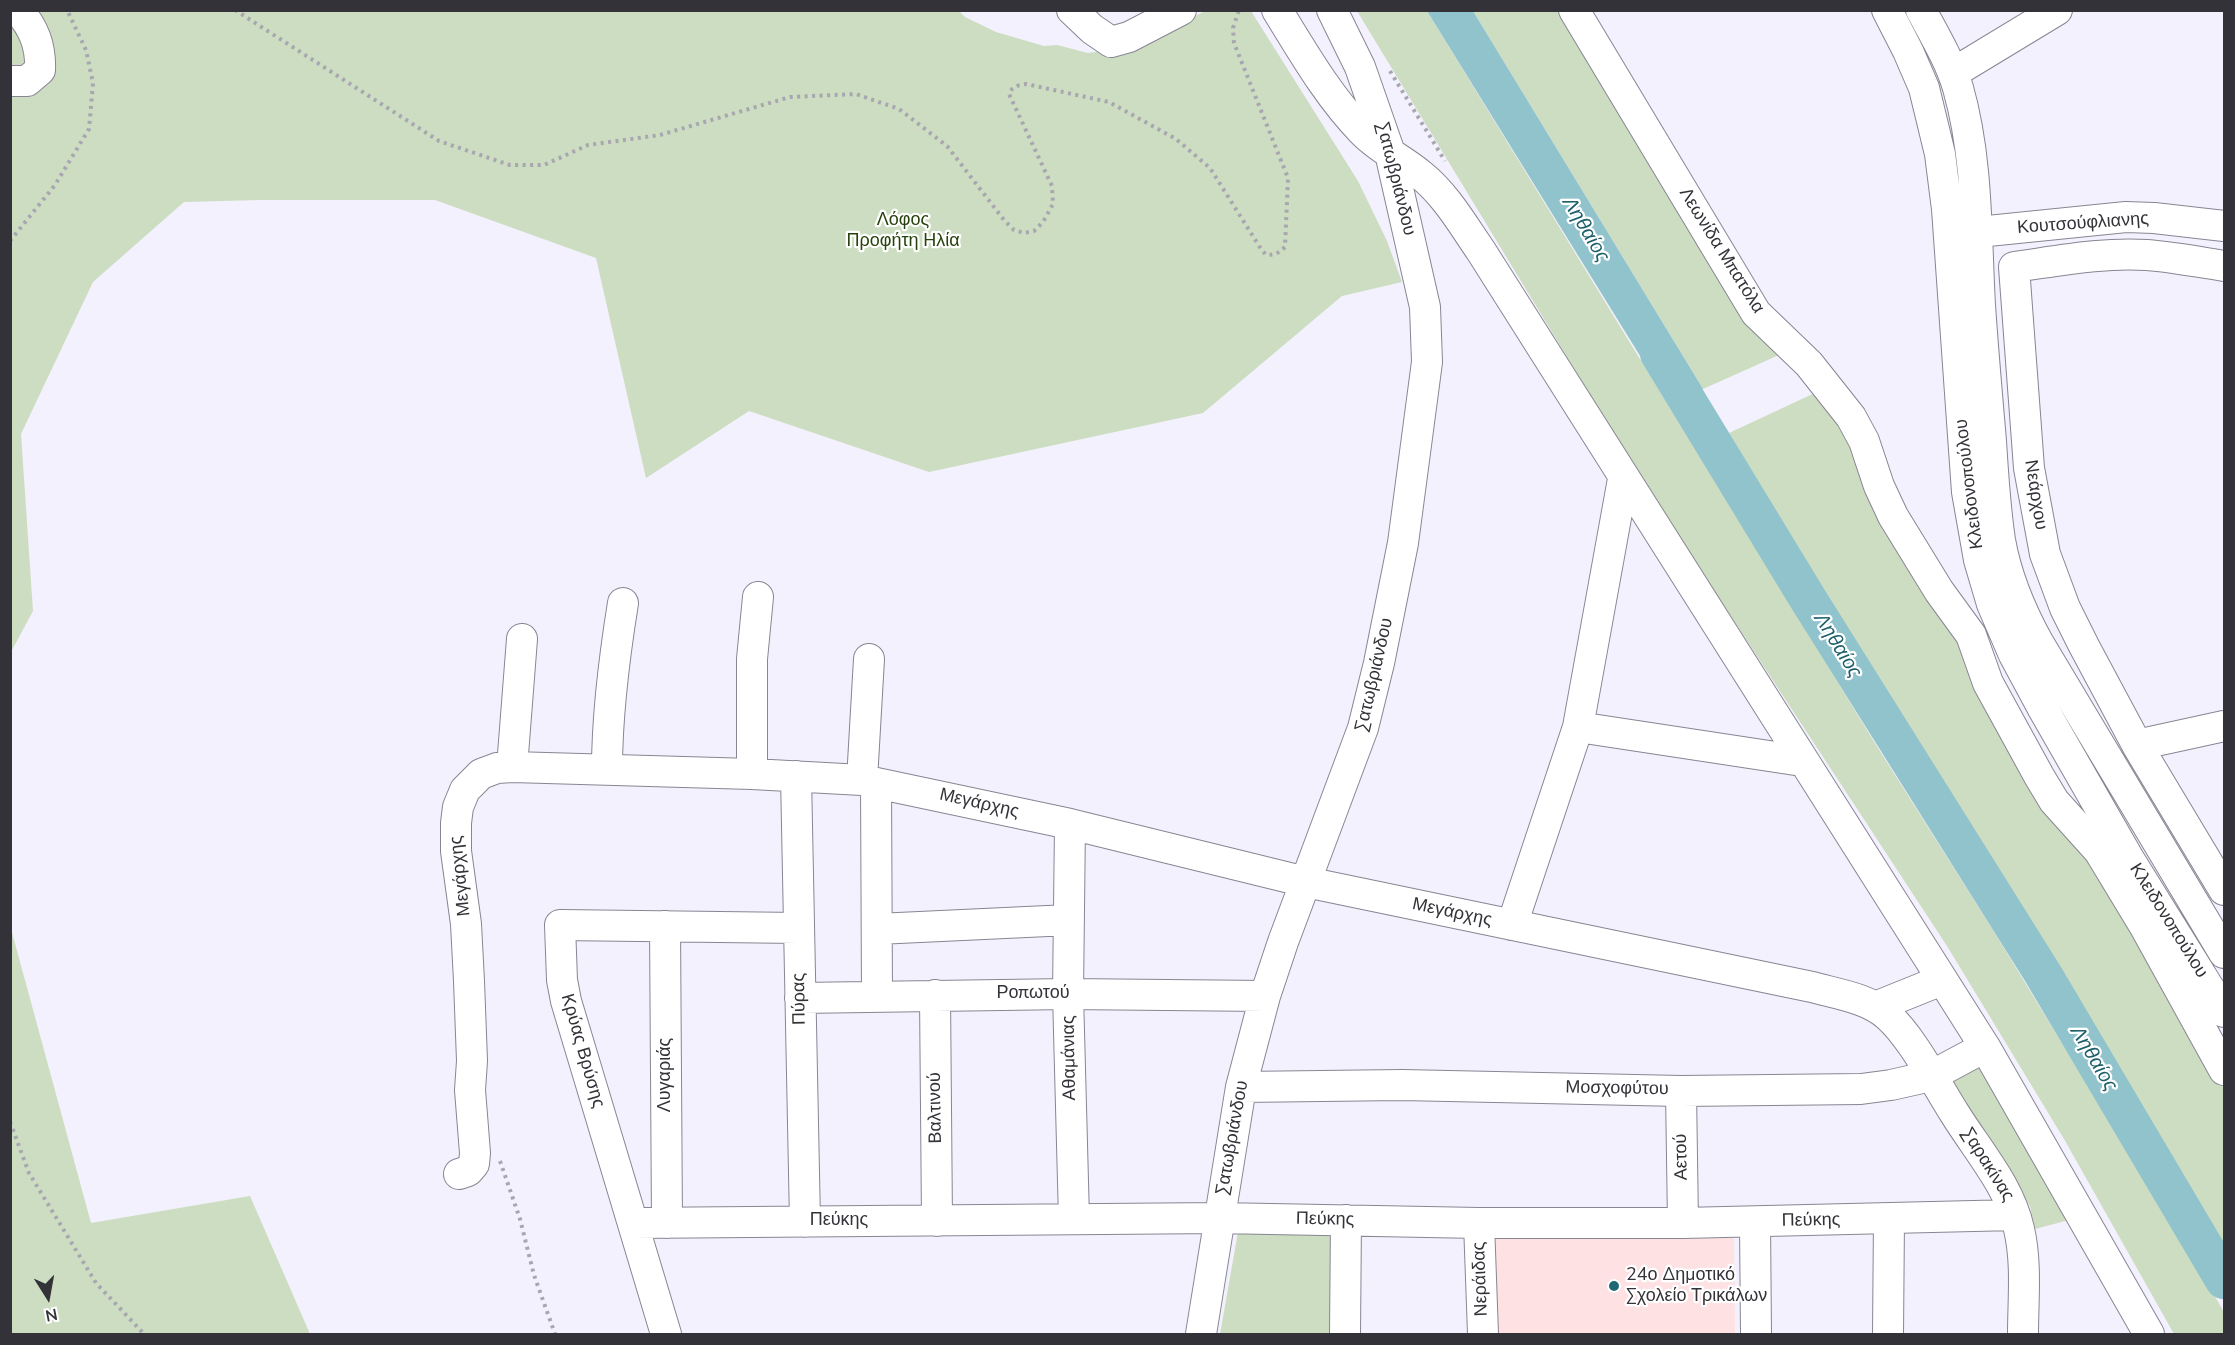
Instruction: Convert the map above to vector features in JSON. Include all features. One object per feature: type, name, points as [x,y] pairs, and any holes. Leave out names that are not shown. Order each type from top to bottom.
[{"type":"street","points":[[10,81],[27,81],[40,70],[41,51],[27,21],[18,10]]},
{"type":"street","points":[[1072,10],[1092,29],[1111,42],[1129,37],[1181,10]]},
{"type":"street","points":[[1277,10],[1317,74],[1355,124],[1379,146],[1432,185],[1458,218],[1985,1047],[2149,1335]]},
{"type":"street","name":"Σατωβριάνδου","points":[[1200,1335],[1241,1088],[1265,996],[1364,728],[1403,543],[1427,362],[1425,307],[1390,153],[1360,67],[1332,10]]},
{"type":"street","name":"Λεωνίδα Μπατόλα","points":[[1574,10],[1756,313],[1809,364],[1851,417],[1864,441],[1879,486],[1893,516],[1939,591],[1971,635],[1988,683],[2054,801],[2107,842]]},
{"type":"street","name":"Κλειδονοπούλου","points":[[1887,10],[1924,88],[1940,154],[1947,209],[1967,492],[1979,560],[2000,625],[2107,842],[2224,1012]]},
{"type":"street","name":"Κλειδονοπούλου","points":[[1921,10],[1953,73],[1966,121],[1978,232],[1980,305],[2000,542],[2028,624],[2224,953]]},
{"type":"street","points":[[1953,73],[2057,10]]},
{"type":"street","name":"Κουτσούφλιανης","points":[[1978,232],[2126,218],[2154,218],[2224,226]]},
{"type":"street","name":"Νεάρχου","points":[[2224,266],[2169,257],[2126,255],[2094,256],[2014,267],[2029,468],[2045,554],[2065,608],[2137,746],[2224,890]]},
{"type":"street","points":[[1512,925],[1578,727],[1623,479]]},
{"type":"street","points":[[752,774],[752,660],[758,597]]},
{"type":"street","points":[[607,769],[612,672],[623,603]]},
{"type":"street","points":[[2028,624],[2065,608]]},
{"type":"street","points":[[512,767],[522,639]]},
{"type":"street","points":[[869,659],[869,781],[877,929],[877,996]]},
{"type":"street","points":[[2137,746],[2224,726]]},
{"type":"street","points":[[1578,727],[1802,761]]},
{"type":"street","name":"Μεγάρχης","points":[[459,1174],[468,1171],[474,1164],[475,1153],[470,1090],[472,1061],[470,992],[466,924],[456,851],[457,815],[465,790],[481,774],[497,768],[512,767],[752,774],[869,781],[1070,824],[1306,882],[1812,987],[1859,1000],[1889,1017],[1931,1076]]},
{"type":"street","name":"Πύρας","points":[[796,776],[805,1222]]},
{"type":"street","name":"Αθαμάνιας","points":[[1070,824],[1068,994],[1074,1220]]},
{"type":"street","points":[[2107,842],[2145,927],[2224,1070]]},
{"type":"street","points":[[877,929],[1069,920]]},
{"type":"street","name":"Κρύας Βρύσης","points":[[666,1335],[566,1001],[562,980],[560,925],[799,928]]},
{"type":"street","name":"Λυγαριάς","points":[[665,926],[667,1223]]},
{"type":"street","points":[[1875,1007],[1942,980]]},
{"type":"street","name":"Ροπωτού","points":[[800,998],[1068,994],[1265,996]]},
{"type":"street","name":"Βαλτινού","points":[[935,995],[937,1221]]},
{"type":"street","name":"Μοσχοφύτου","points":[[1241,1088],[1402,1085],[1681,1091],[1861,1089],[1931,1076],[1985,1047]]},
{"type":"street","name":"Σαρακίνας","points":[[1931,1076],[1997,1180],[2015,1215],[2022,1249],[2023,1335]]},
{"type":"street","name":"Αετού","points":[[1681,1091],[1683,1223]]},
{"type":"street","name":"Πεύκης","points":[[634,1223],[1219,1218],[1683,1223],[2015,1215]]},
{"type":"street","points":[[1888,1335],[1889,1219]]},
{"type":"street","points":[[1345,1335],[1346,1220]]},
{"type":"street","name":"Νεράιδας","points":[[1479,1222],[1483,1335]]},
{"type":"street","points":[[1755,1222],[1756,1335]]},
{"type":"path","points":[[10,241],[55,185],[88,129],[93,83],[86,50],[67,10]]},
{"type":"path","points":[[235,10],[439,141],[510,165],[544,165],[588,146],[660,135],[790,97],[856,94],[899,109],[947,146],[1004,220],[1014,230],[1024,233],[1034,231],[1043,222],[1053,204],[1052,186],[1009,94],[1011,90],[1018,85],[1026,84],[1108,102],[1176,139],[1210,168],[1261,249],[1266,255],[1273,255],[1285,247],[1288,178],[1234,44],[1233,28],[1239,10]]},
{"type":"path","points":[[10,1122],[29,1173],[96,1283],[144,1335]]},
{"type":"path","points":[[498,1153],[520,1219],[534,1275],[555,1335]]},
{"type":"shaded area","name":"24ο Δημοτικό Σχολείο Τρικάλων","points":[[1492,1237],[1734,1238],[1735,1334],[1494,1334]]},
{"type":"green space","name":"Λόφος Προφήτη Ηλία","points":[[958,10],[965,17],[996,32],[1044,46],[1057,45],[1088,53],[1115,49],[1172,28],[1205,11],[1251,11],[1358,181],[1387,241],[1402,282],[1342,296],[1203,413],[929,472],[749,411],[646,478],[596,258],[435,200],[184,202],[93,282],[21,434],[33,611],[11,652],[11,11]]},
{"type":"green space","points":[[1357,11],[1427,11],[2189,1252],[2224,1312],[2224,1334],[2174,1334],[2064,1139],[1947,946],[1709,583],[1598,408]]},
{"type":"green space","points":[[1473,11],[1564,11],[1779,355],[1703,389]]},
{"type":"green space","points":[[1819,391],[2181,1010],[2224,1089],[2224,1250],[1999,872],[1802,558],[1729,433]]},
{"type":"green space","points":[[10,925],[91,1223],[250,1196],[310,1334],[11,1334]]},
{"type":"green space","points":[[1979,1064],[2069,1220],[2035,1229],[2030,1206],[1951,1078]]},
{"type":"green space","points":[[1238,1232],[1338,1233],[1337,1334],[1220,1334]]},
{"type":"water","name":"Ληθαίος","points":[[1427,11],[1473,11],[1703,389],[1671,406]]},
{"type":"waterway","name":"Ληθαίος","points":[[1659,354],[1808,599],[2043,974],[2224,1280]]},
{"type":"place","name":"24ο Δημοτικό Σχολείο Τρικάλων","points":[[1614,1286]]}]
